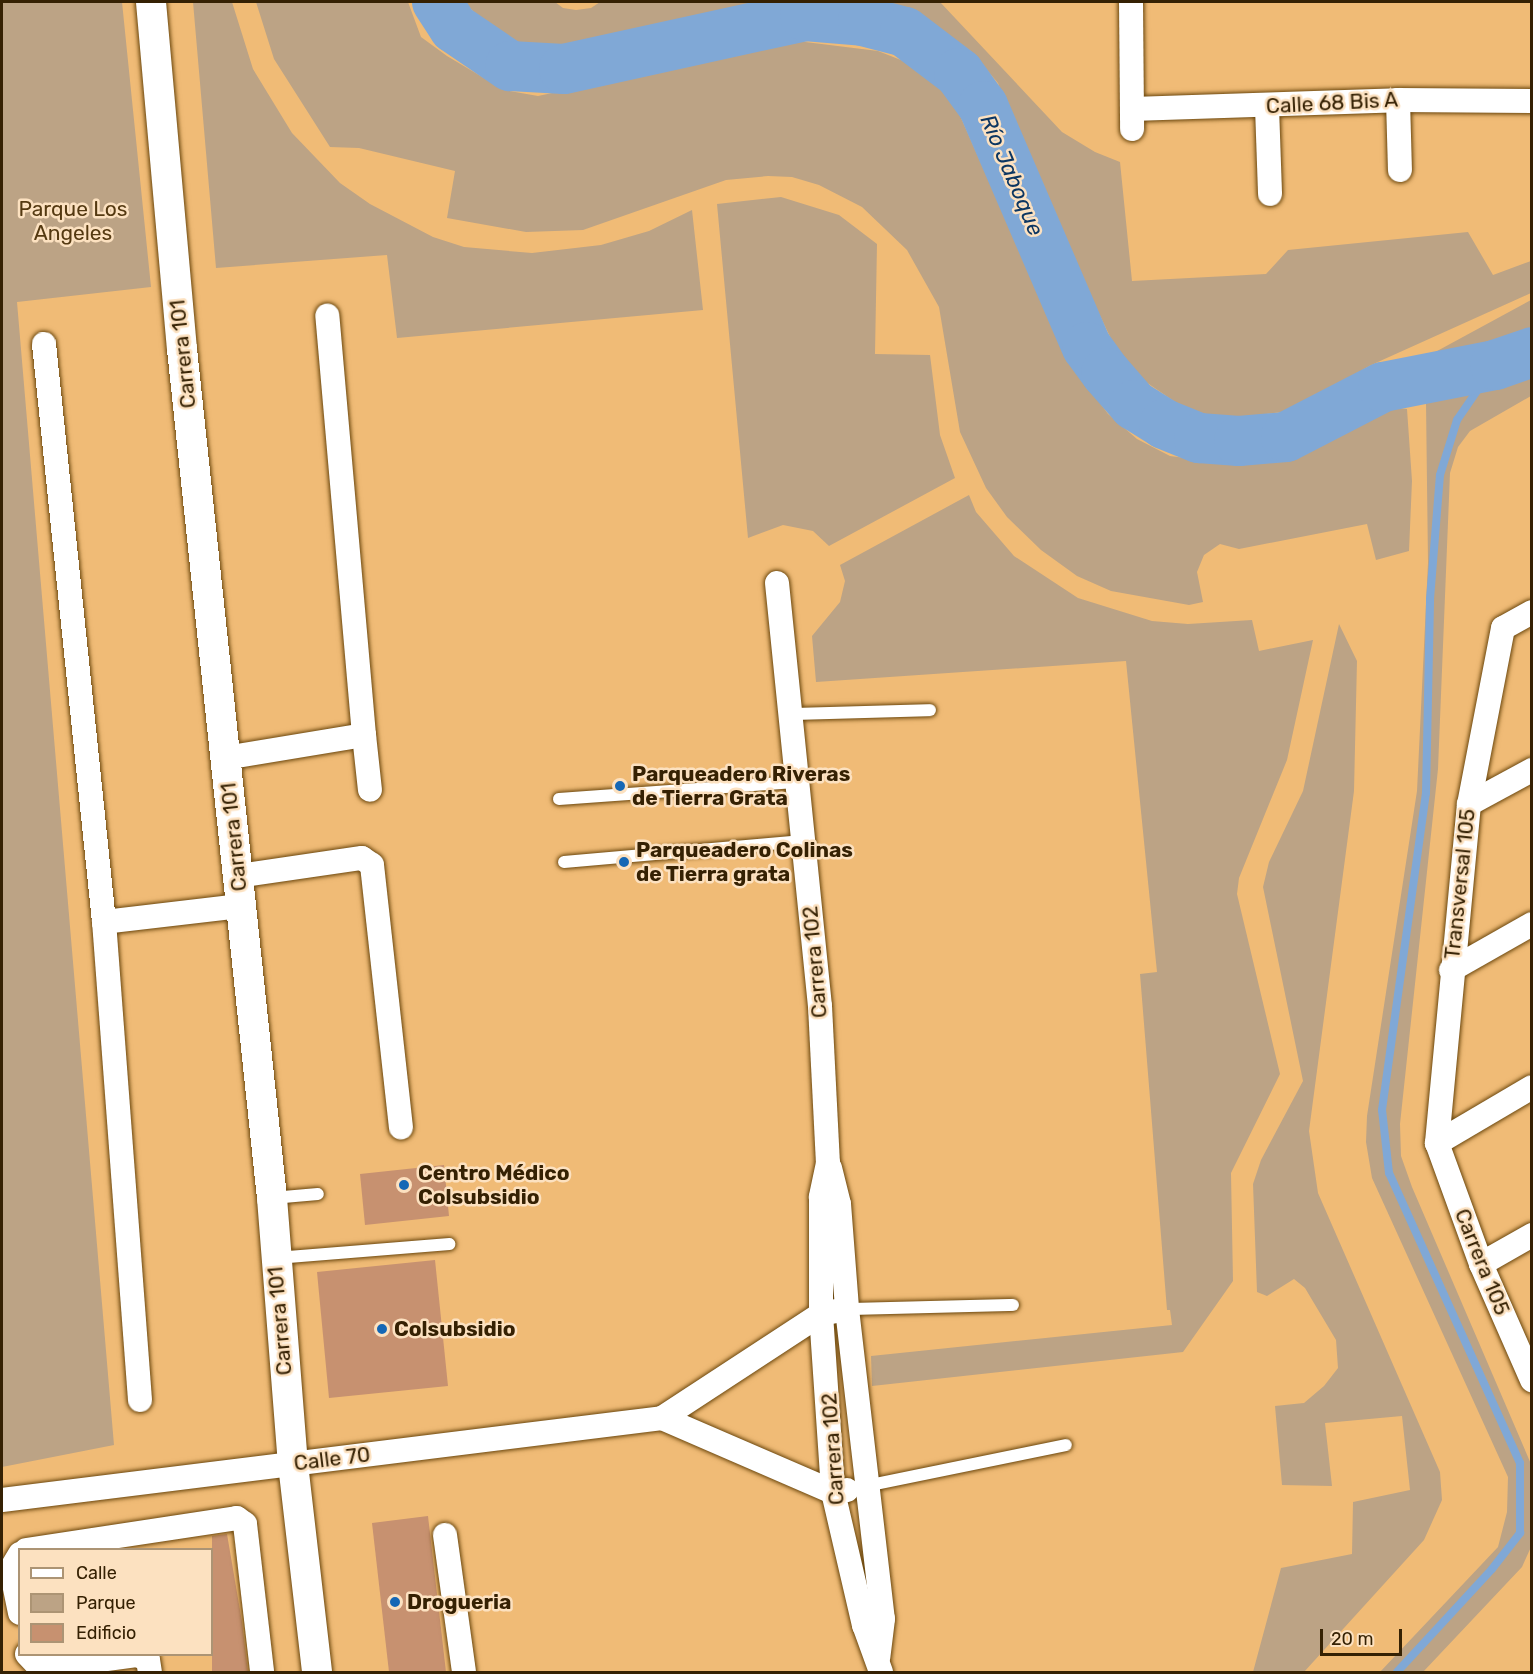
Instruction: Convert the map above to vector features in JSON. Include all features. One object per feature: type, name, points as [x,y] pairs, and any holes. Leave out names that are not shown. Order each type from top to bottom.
[{"type":"street","name":"Carrera 101","points":[[151,2],[182,350],[272,1198],[293,1464],[317,1672]]},
{"type":"street","name":"Calle 68 Bis A","points":[[1131,2],[1132,119],[1267,107],[1398,100],[1532,101]]},
{"type":"street","points":[[1398,100],[1400,170]]},
{"type":"street","points":[[1267,107],[1270,194]]},
{"type":"street","points":[[327,316],[370,790]]},
{"type":"street","points":[[44,344],[104,922],[140,1400]]},
{"type":"street","name":"Carrera 102","points":[[777,583],[820,1006],[828,1163],[839,1204],[847,1309],[883,1619],[880,1665]]},
{"type":"street","name":"Transversal 105","points":[[1437,1143],[1450,970],[1468,804],[1503,628],[1532,612]]},
{"type":"street","points":[[225,758],[364,735]]},
{"type":"street","points":[[1468,804],[1532,770]]},
{"type":"street","points":[[238,876],[362,858],[372,865],[401,1127]]},
{"type":"street","points":[[104,922],[241,906]]},
{"type":"street","points":[[1450,970],[1532,924]]},
{"type":"street","points":[[1437,1143],[1532,1087]]},
{"type":"street","name":"Carrera 105","points":[[1437,1143],[1481,1264],[1532,1380]]},
{"type":"street","name":"Carrera 102","points":[[828,1163],[821,1197],[821,1314],[833,1492],[864,1624],[880,1665]]},
{"type":"street","points":[[1481,1264],[1532,1235]]},
{"type":"street","name":"Calle 70","points":[[2,1500],[662,1418],[821,1314],[847,1309]]},
{"type":"street","points":[[662,1418],[833,1492],[866,1486]]},
{"type":"street","points":[[39,1548],[237,1518],[245,1524],[262,1672]]},
{"type":"street","points":[[445,1535],[464,1672]]},
{"type":"street","points":[[18,1557],[11,1569],[18,1603]]},
{"type":"street","points":[[29,1656],[40,1668],[130,1656]]},
{"type":"street","points":[[140,1656],[148,1660],[150,1672]]},
{"type":"lane","points":[[791,714],[930,711]]},
{"type":"lane","points":[[559,799],[798,782]]},
{"type":"lane","points":[[564,862],[803,842]]},
{"type":"lane","points":[[272,1198],[318,1194]]},
{"type":"lane","points":[[275,1258],[449,1244]]},
{"type":"lane","points":[[847,1309],[1013,1305]]},
{"type":"lane","points":[[866,1486],[1066,1444]]},
{"type":"green space","name":"Parque Los Angeles","points":[[2,2],[122,2],[151,287],[17,302],[114,1445],[2,1467]]},
{"type":"green space","points":[[193,2],[232,2],[253,69],[292,133],[340,183],[370,204],[433,237],[464,247],[532,253],[601,245],[649,231],[692,210],[703,310],[397,338],[387,255],[216,268]]},
{"type":"green space","points":[[256,2],[408,2],[421,37],[447,56],[504,90],[538,96],[722,57],[781,39],[878,51],[911,64],[934,81],[957,109],[1067,358],[1108,414],[1137,439],[1170,456],[1239,465],[1288,456],[1350,430],[1390,407],[1407,409],[1412,481],[1409,551],[1376,560],[1367,524],[1239,549],[1220,544],[1204,555],[1197,572],[1203,602],[1189,605],[1111,591],[1077,576],[1041,550],[1007,517],[986,488],[960,432],[939,307],[907,250],[862,207],[819,185],[792,177],[768,176],[726,180],[583,230],[526,232],[447,218],[455,171],[359,148],[330,147],[274,59]]},
{"type":"green space","points":[[416,2],[442,2],[451,23],[511,63],[560,68],[797,13],[878,13],[919,27],[966,61],[993,94],[1111,350],[1147,392],[1188,419],[1212,426],[1260,431],[1310,420],[1531,300],[1531,396],[1470,431],[1458,447],[1450,473],[1438,769],[1400,1124],[1401,1156],[1412,1187],[1531,1464],[1531,1547],[1522,1567],[1423,1672],[1380,1672],[1498,1547],[1507,1512],[1508,1477],[1372,1178],[1366,1142],[1367,1116],[1417,791],[1428,563],[1426,403],[1411,394],[1392,398],[1305,439],[1252,449],[1201,445],[1151,421],[1113,384],[1087,347],[975,96],[945,65],[891,37],[796,34],[536,88],[494,77],[438,42]]},
{"type":"green space","points":[[465,2],[555,2],[563,8],[576,10],[591,8],[600,2],[755,2],[591,43],[549,48],[515,42],[483,22]]},
{"type":"green space","points":[[859,2],[940,2],[1062,132],[1095,152],[1120,162],[1132,281],[1266,274],[1288,250],[1468,232],[1493,275],[1531,261],[1531,293],[1369,366],[1297,410],[1227,419],[1187,410],[1146,382],[1117,351],[1038,187],[998,83],[971,51],[918,18]]},
{"type":"green space","points":[[781,197],[839,215],[877,244],[875,354],[930,355],[940,435],[955,478],[829,546],[813,531],[783,525],[748,538],[717,204]]},
{"type":"green space","points":[[969,495],[976,512],[1014,556],[1078,598],[1152,621],[1188,624],[1252,620],[1259,651],[1313,640],[1287,760],[1239,878],[1237,894],[1280,1074],[1231,1173],[1233,1281],[1183,1352],[872,1386],[871,1356],[1172,1325],[1170,1310],[1167,1310],[1140,974],[1157,972],[1126,661],[816,682],[812,636],[840,602],[845,581],[840,565]]},
{"type":"green space","points":[[1339,624],[1357,661],[1354,791],[1309,1131],[1318,1193],[1440,1472],[1442,1500],[1424,1540],[1304,1672],[1253,1672],[1281,1568],[1352,1554],[1353,1502],[1410,1490],[1402,1416],[1325,1423],[1332,1486],[1282,1485],[1275,1406],[1304,1403],[1324,1386],[1338,1368],[1336,1340],[1305,1288],[1294,1279],[1267,1296],[1257,1292],[1253,1184],[1261,1160],[1303,1081],[1263,887],[1269,862],[1303,791]]},
{"type":"building","name":"Centro Médico Colsubsidio","points":[[444,1165],[449,1216],[365,1225],[360,1174]]},
{"type":"building","name":"Colsubsidio","points":[[435,1260],[448,1386],[329,1398],[317,1272]]},
{"type":"building","points":[[428,1516],[446,1672],[389,1672],[372,1523]]},
{"type":"building","points":[[227,1534],[248,1672],[212,1672],[212,1536]]},
{"type":"waterway","name":"Río Jaboque","points":[[437,2],[454,28],[510,66],[564,69],[805,16],[863,21],[905,32],[959,73],[983,106],[1087,347],[1134,405],[1164,424],[1199,438],[1239,441],[1286,437],[1383,387],[1495,365],[1532,352]]},
{"type":"waterway","points":[[1397,1672],[1492,1569],[1520,1533],[1520,1463],[1389,1173],[1382,1110],[1426,793],[1430,599],[1440,475],[1457,420],[1495,365]]},
{"type":"place","name":"Parqueadero Riveras de Tierra Grata","points":[[620,786]]},
{"type":"place","name":"Parqueadero Colinas de Tierra grata","points":[[624,862]]},
{"type":"place","name":"Centro Médico Colsubsidio","points":[[404,1185]]},
{"type":"place","name":"Colsubsidio","points":[[382,1329]]},
{"type":"place","name":"Drogueria","points":[[395,1602]]}]
